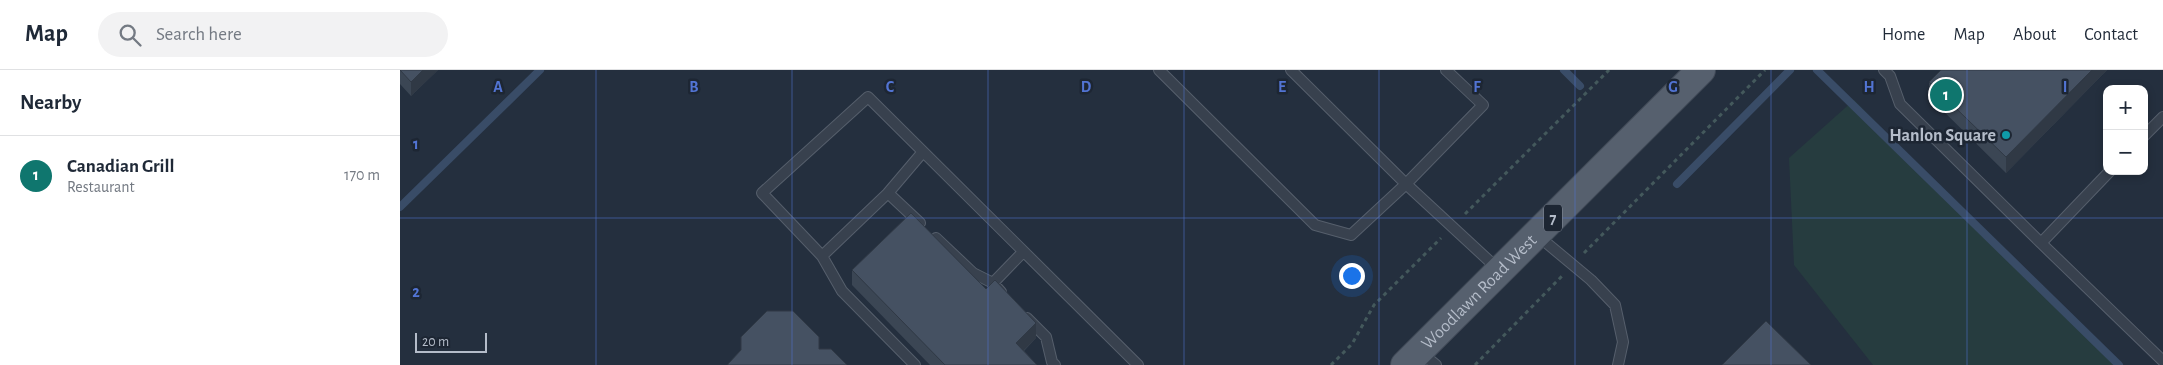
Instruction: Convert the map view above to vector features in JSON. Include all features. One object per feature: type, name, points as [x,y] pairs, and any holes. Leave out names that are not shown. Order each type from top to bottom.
[{"type":"main road","name":"Woodlawn Road West","points":[[1420,360],[1500,270],[1701,70]]},
{"type":"lane","points":[[1159,70],[1315,225],[1351,235],[1406,184],[1483,105],[1446,70]]},
{"type":"lane","points":[[1291,70],[1406,184],[1500,270]]},
{"type":"lane","points":[[1890,72],[1900,104],[2163,361]]},
{"type":"lane","points":[[915,365],[842,291],[822,256],[762,193],[868,97],[922,153],[1138,365]]},
{"type":"lane","points":[[2148,132],[2163,117]]},
{"type":"lane","points":[[822,256],[888,193],[922,153]]},
{"type":"lane","points":[[2041,243],[2106,175]]},
{"type":"lane","points":[[888,193],[973,273],[993,283],[1006,297]]},
{"type":"lane","points":[[1536,234],[1591,280],[1616,306],[1623,342],[1618,365]]},
{"type":"lane","points":[[993,283],[1023,252]]},
{"type":"lane","points":[[1019,310],[1046,338],[1052,362],[1055,365]]},
{"type":"path","points":[[1475,365],[1765,70]]},
{"type":"green space","points":[[1854,100],[2114,365],[1873,365],[1794,265],[1789,158]]},
{"type":"building","points":[[400,70],[423,70],[411,82]]},
{"type":"building","name":"Hanlon Square","points":[[1941,70],[2092,70],[2006,157],[1929,82]]},
{"type":"building","points":[[911,213],[986,289],[995,280],[1036,323],[1016,343],[1037,365],[945,365],[852,270]]},
{"type":"building","points":[[767,311],[793,311],[819,337],[819,349],[831,349],[847,365],[728,365],[741,350],[741,337]]},
{"type":"building","points":[[1766,321],[1811,365],[1722,365]]},
{"type":"waterway","points":[[400,207],[540,70]]},
{"type":"waterway","points":[[1564,70],[1580,86]]},
{"type":"waterway","points":[[1677,184],[1790,70]]},
{"type":"waterway","points":[[1817,70],[2119,365]]},
{"type":"place","name":"Canadian Grill","points":[[1946,95]]},
{"type":"place","name":"Hanlon Square","points":[[2006,135]]}]
